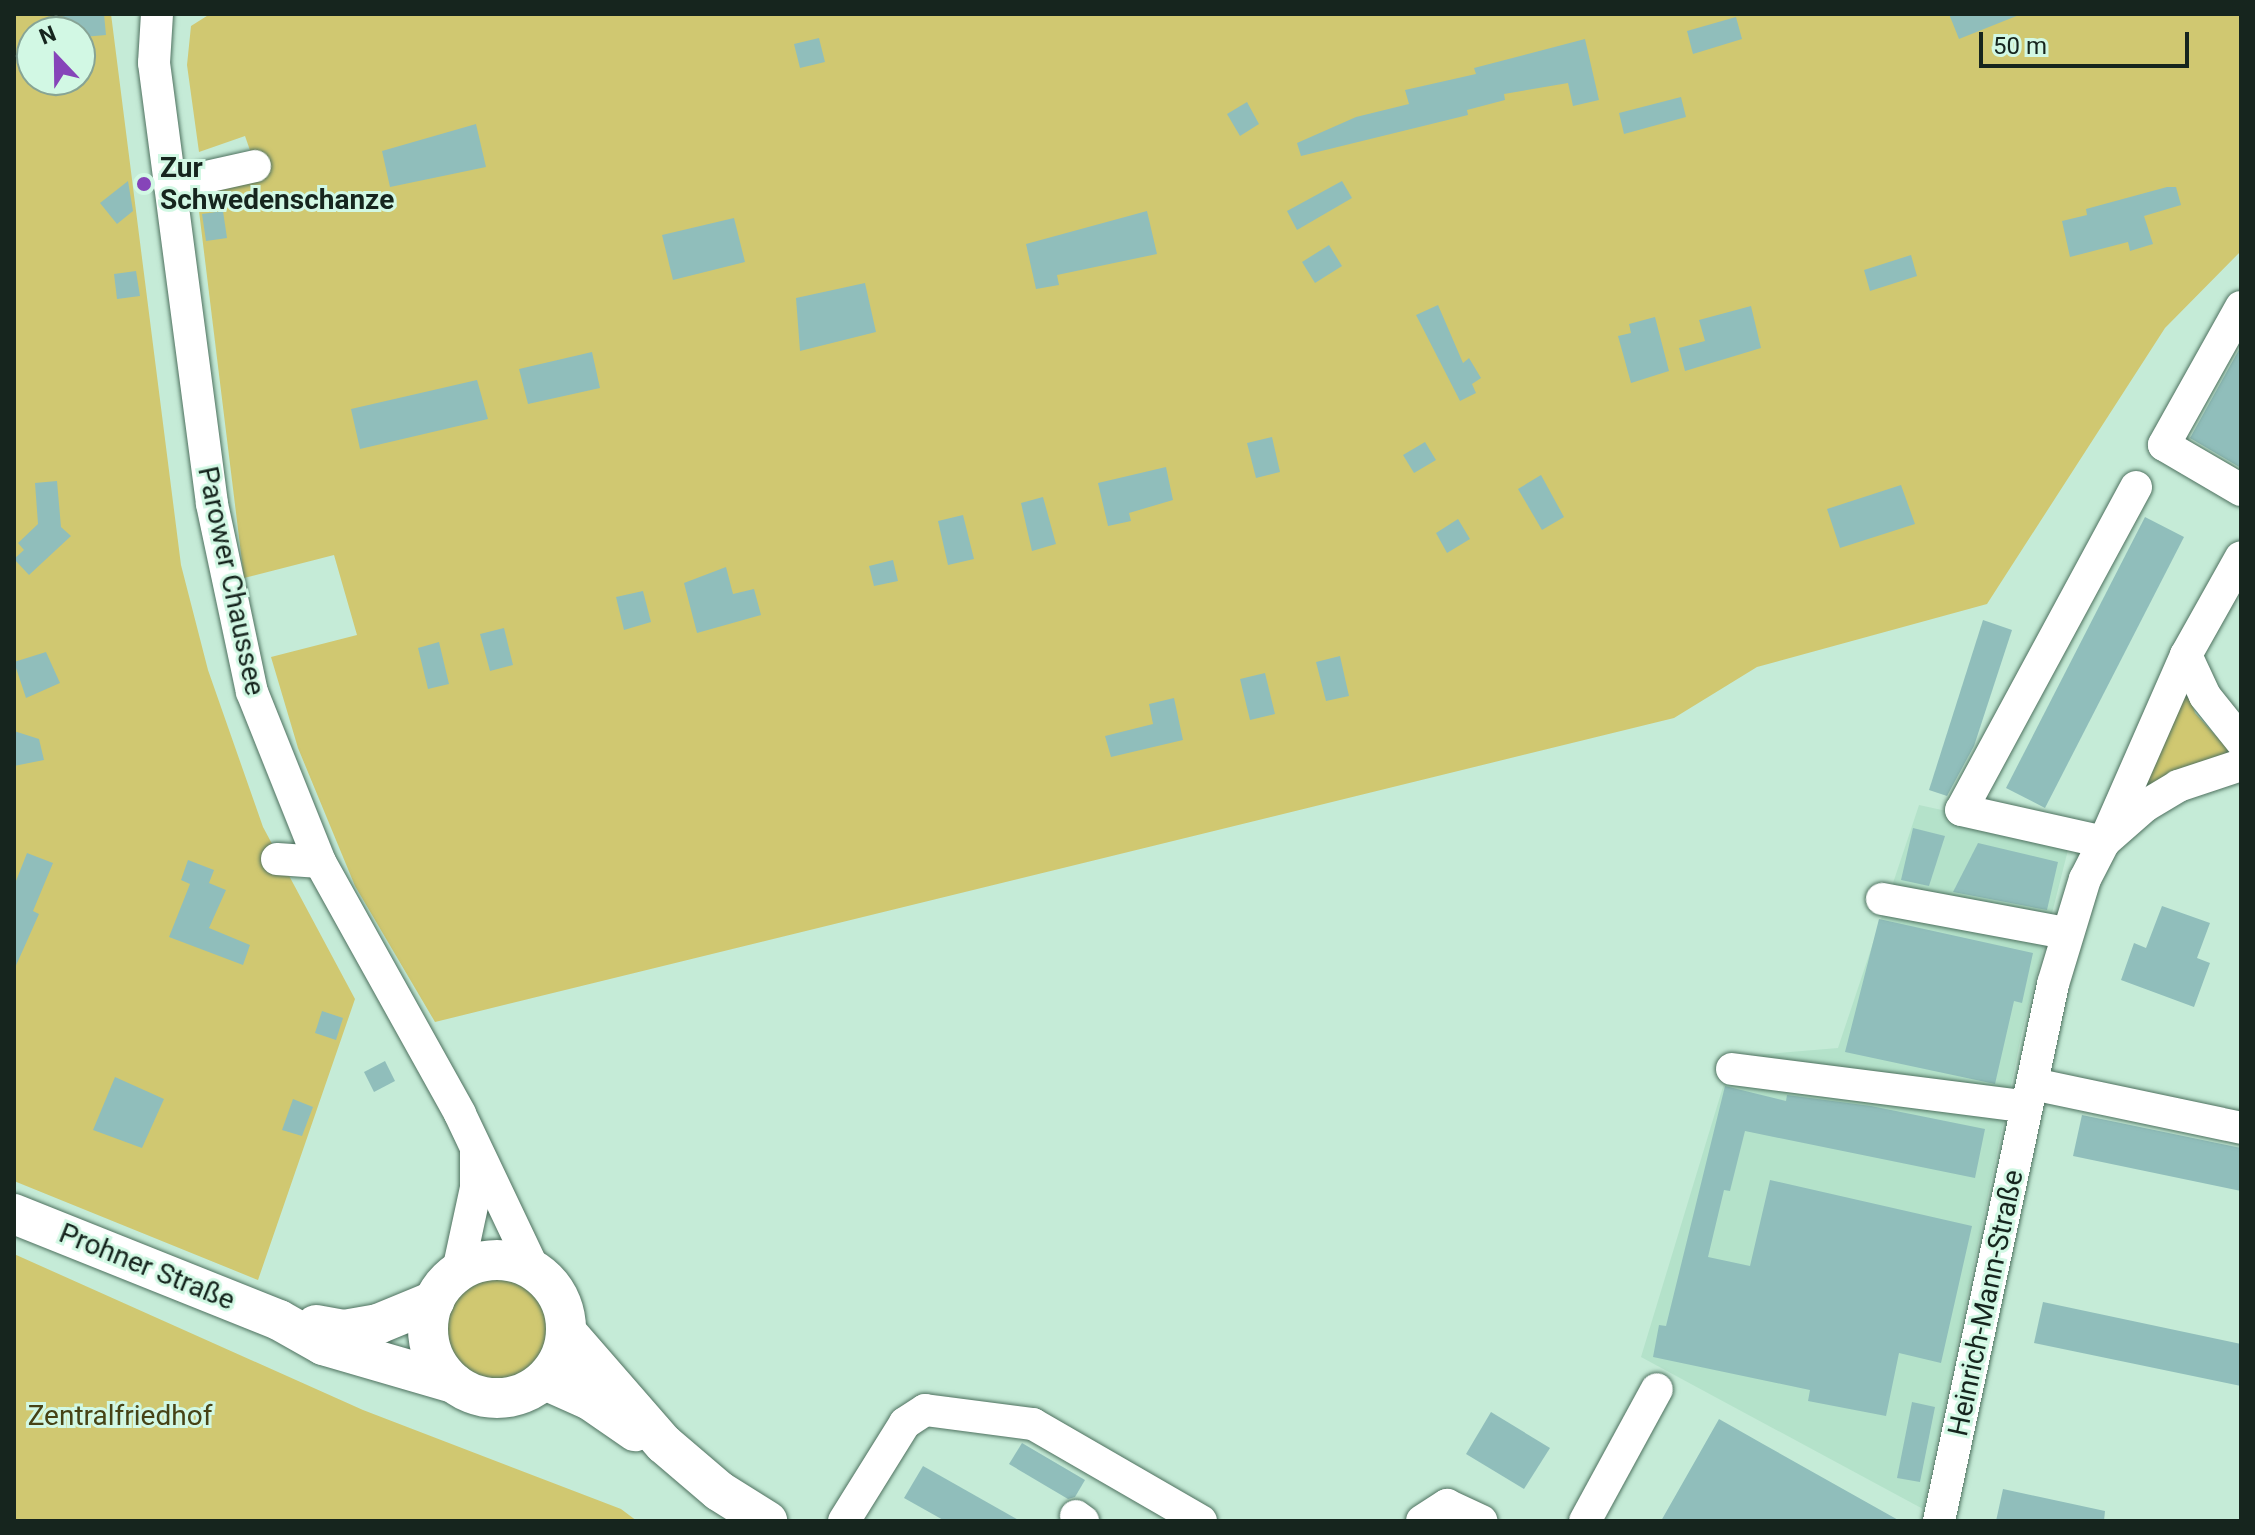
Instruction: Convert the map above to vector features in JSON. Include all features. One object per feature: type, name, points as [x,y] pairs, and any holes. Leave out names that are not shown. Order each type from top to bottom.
[{"type":"main road","name":"Prohner Straße","points":[[14,1214],[279,1320],[323,1345],[369,1354],[454,1383]]},
{"type":"main road","points":[[446,1286],[504,1259],[534,1270]]},
{"type":"main road","name":"Parower Chaussee","points":[[534,1270],[559,1297],[567,1333]]},
{"type":"main road","name":"Parower Chaussee","points":[[446,1286],[428,1336],[441,1370],[454,1383]]},
{"type":"main road","name":"Prohner Straße","points":[[279,1320],[344,1330],[400,1318],[446,1286]]},
{"type":"main road","points":[[454,1383],[500,1398],[545,1380],[563,1350],[567,1333]]},
{"type":"main road","points":[[567,1333],[664,1444],[719,1491],[767,1521]]},
{"type":"main road","points":[[545,1380],[664,1444]]},
{"type":"street","name":"Parower Chaussee","points":[[157,14],[154,63],[212,504],[237,636],[272,750],[320,862],[429,1088],[476,1148],[534,1270]]},
{"type":"street","points":[[170,185],[255,166]]},
{"type":"street","points":[[2241,307],[2164,445],[2241,490]]},
{"type":"street","points":[[2136,487],[1961,810],[2104,842],[2178,786],[2241,765]]},
{"type":"street","name":"Heinrich-Mann-Straße","points":[[1939,1521],[2066,933],[2186,655],[2241,557]]},
{"type":"street","points":[[2186,655],[2205,696],[2241,741]]},
{"type":"street","points":[[277,859],[320,862]]},
{"type":"street","points":[[1882,899],[2066,933]]},
{"type":"street","points":[[1732,1069],[2030,1096],[2241,1128]]},
{"type":"street","name":"Parower Chaussee","points":[[446,1286],[476,1188],[476,1148]]},
{"type":"street","points":[[1585,1521],[1582,1519],[1657,1389]]},
{"type":"street","points":[[844,1521],[905,1423],[925,1410],[1033,1424],[1201,1521]]},
{"type":"street","points":[[1422,1521],[1447,1505],[1481,1521]]},
{"type":"shaded area","points":[[1919,805],[2071,838],[2022,1032],[1923,1509],[1641,1357],[1732,1057],[1838,1048]]},
{"type":"green space","points":[[14,14],[111,14],[181,565],[208,670],[263,827],[355,999],[258,1280],[14,1181]]},
{"type":"green space","points":[[210,14],[2241,14],[2241,251],[2165,328],[1987,604],[1757,667],[1674,718],[435,1022],[355,886],[298,748],[271,657],[357,635],[334,555],[244,578],[197,195],[259,176],[245,136],[199,152],[187,65],[191,26]]},
{"type":"green space","points":[[2186,687],[2195,713],[2236,758],[2127,810]]},
{"type":"green space","name":"Zentralfriedhof","points":[[14,1254],[363,1410],[621,1509],[637,1521],[14,1521]]},
{"type":"green space","points":[[499,1276],[520,1280],[537,1292],[549,1309],[553,1330],[549,1351],[537,1368],[520,1380],[499,1384],[478,1380],[461,1368],[449,1351],[445,1330],[449,1309],[461,1292],[478,1280]]},
{"type":"building","points":[[60,14],[104,14],[106,35],[96,36],[96,16]]},
{"type":"building","points":[[1949,14],[2019,14],[2019,15],[1959,39]]},
{"type":"building","points":[[1736,17],[1742,39],[1693,54],[1687,31]]},
{"type":"building","points":[[819,38],[825,62],[800,68],[794,44]]},
{"type":"building","points":[[1585,39],[1599,100],[1573,106],[1568,83],[1504,94],[1505,100],[1467,110],[1468,115],[1301,156],[1297,143],[1356,117],[1409,104],[1405,90],[1476,74],[1474,68]]},
{"type":"building","points":[[1681,97],[1686,117],[1624,134],[1619,113]]},
{"type":"building","points":[[1247,102],[1259,124],[1240,136],[1227,114]]},
{"type":"building","points":[[476,124],[486,167],[390,187],[382,151]]},
{"type":"building","points":[[128,181],[133,211],[117,224],[100,203]]},
{"type":"building","points":[[1342,181],[1352,198],[1297,230],[1287,211]]},
{"type":"building","points":[[2176,187],[2181,205],[2144,216],[2153,244],[2130,251],[2128,242],[2070,257],[2062,221],[2087,215],[2086,209]]},
{"type":"building","points":[[223,211],[227,238],[206,241],[202,214]]},
{"type":"building","points":[[1147,211],[1157,254],[1057,275],[1059,285],[1036,289],[1026,244]]},
{"type":"building","points":[[734,218],[745,262],[673,280],[662,235]]},
{"type":"building","points":[[1329,245],[1342,266],[1315,283],[1302,262]]},
{"type":"building","points":[[1911,255],[1917,276],[1870,291],[1864,270]]},
{"type":"building","points":[[136,271],[140,296],[117,299],[114,274]]},
{"type":"building","points":[[865,283],[876,332],[800,351],[796,298]]},
{"type":"building","points":[[1438,305],[1463,363],[1469,358],[1481,378],[1472,384],[1476,393],[1460,401],[1416,315]]},
{"type":"building","points":[[1751,306],[1761,348],[1685,371],[1679,348],[1705,341],[1699,320]]},
{"type":"building","points":[[1655,317],[1669,371],[1631,383],[1618,336],[1631,333],[1629,324]]},
{"type":"building","points":[[2241,346],[2241,468],[2190,438]]},
{"type":"building","points":[[592,352],[600,388],[528,404],[519,369]]},
{"type":"building","points":[[477,380],[488,419],[360,449],[351,409]]},
{"type":"building","points":[[1272,437],[1280,472],[1256,478],[1247,443]]},
{"type":"building","points":[[1425,442],[1436,460],[1414,473],[1403,455]]},
{"type":"building","points":[[1166,467],[1173,500],[1129,513],[1131,521],[1108,526],[1098,483]]},
{"type":"building","points":[[1541,475],[1564,517],[1542,530],[1518,489]]},
{"type":"building","points":[[57,481],[61,527],[71,536],[29,575],[14,559],[24,550],[18,543],[38,524],[35,483]]},
{"type":"building","points":[[1901,485],[1915,524],[1840,548],[1827,509]]},
{"type":"building","points":[[1043,497],[1056,544],[1032,551],[1021,503]]},
{"type":"building","points":[[963,515],[974,559],[948,565],[938,521]]},
{"type":"building","points":[[2145,517],[2184,537],[2045,808],[2006,788]]},
{"type":"building","points":[[1458,519],[1470,539],[1447,553],[1436,533]]},
{"type":"building","points":[[893,560],[898,581],[874,586],[869,566]]},
{"type":"building","points":[[726,567],[733,594],[754,589],[761,615],[697,633],[684,583]]},
{"type":"building","points":[[643,591],[651,622],[624,630],[616,597]]},
{"type":"building","points":[[1983,620],[2012,630],[1974,746],[1947,796],[1929,790]]},
{"type":"building","points":[[504,628],[513,665],[490,671],[480,634]]},
{"type":"building","points":[[439,642],[449,684],[428,689],[418,648]]},
{"type":"building","points":[[46,652],[60,683],[26,698],[14,662]]},
{"type":"building","points":[[1340,656],[1349,696],[1326,701],[1316,662]]},
{"type":"building","points":[[1265,673],[1275,714],[1250,720],[1240,679]]},
{"type":"building","points":[[1174,698],[1183,740],[1111,757],[1105,736],[1153,724],[1149,704]]},
{"type":"building","points":[[14,731],[39,739],[44,760],[14,766]]},
{"type":"building","points":[[1913,828],[1945,836],[1929,886],[1901,880]]},
{"type":"building","points":[[1978,843],[2058,862],[2047,910],[1953,892]]},
{"type":"building","points":[[27,853],[53,863],[33,911],[39,914],[14,970],[14,886]]},
{"type":"building","points":[[188,860],[214,870],[209,883],[226,890],[209,928],[250,945],[243,965],[169,937],[190,884],[181,880]]},
{"type":"building","points":[[2162,906],[2210,923],[2197,958],[2210,963],[2194,1007],[2121,980],[2134,943],[2146,948]]},
{"type":"building","points":[[1879,919],[2033,953],[2022,1003],[2014,1001],[1995,1084],[1845,1052]]},
{"type":"building","points":[[322,1011],[343,1018],[336,1040],[315,1033]]},
{"type":"building","points":[[385,1061],[395,1081],[374,1092],[364,1072]]},
{"type":"building","points":[[115,1077],[164,1099],[142,1148],[93,1130]]},
{"type":"building","points":[[1725,1086],[1786,1101],[1787,1095],[1871,1106],[1985,1129],[1975,1178],[1745,1131],[1730,1191],[1724,1190],[1708,1257],[1750,1266],[1770,1180],[1972,1226],[1941,1363],[1899,1353],[1886,1416],[1808,1401],[1810,1390],[1653,1357],[1659,1325],[1666,1326]]},
{"type":"building","points":[[293,1099],[313,1107],[302,1136],[282,1130]]},
{"type":"building","points":[[2082,1115],[2241,1148],[2241,1191],[2073,1156]]},
{"type":"building","points":[[2043,1302],[2241,1344],[2241,1386],[2034,1343]]},
{"type":"building","points":[[1912,1402],[1935,1407],[1920,1482],[1897,1478]]},
{"type":"building","points":[[1491,1412],[1550,1448],[1524,1489],[1466,1454]]},
{"type":"building","points":[[1719,1419],[1763,1444],[1900,1521],[1661,1521]]},
{"type":"building","points":[[1022,1443],[1085,1480],[1075,1497],[1068,1499],[1009,1464]]},
{"type":"building","points":[[923,1466],[1020,1521],[945,1521],[904,1498]]},
{"type":"building","points":[[2003,1489],[2105,1511],[2104,1521],[1996,1521]]},
{"type":"place","name":"Zur Schwedenschanze","points":[[144,184]]}]
